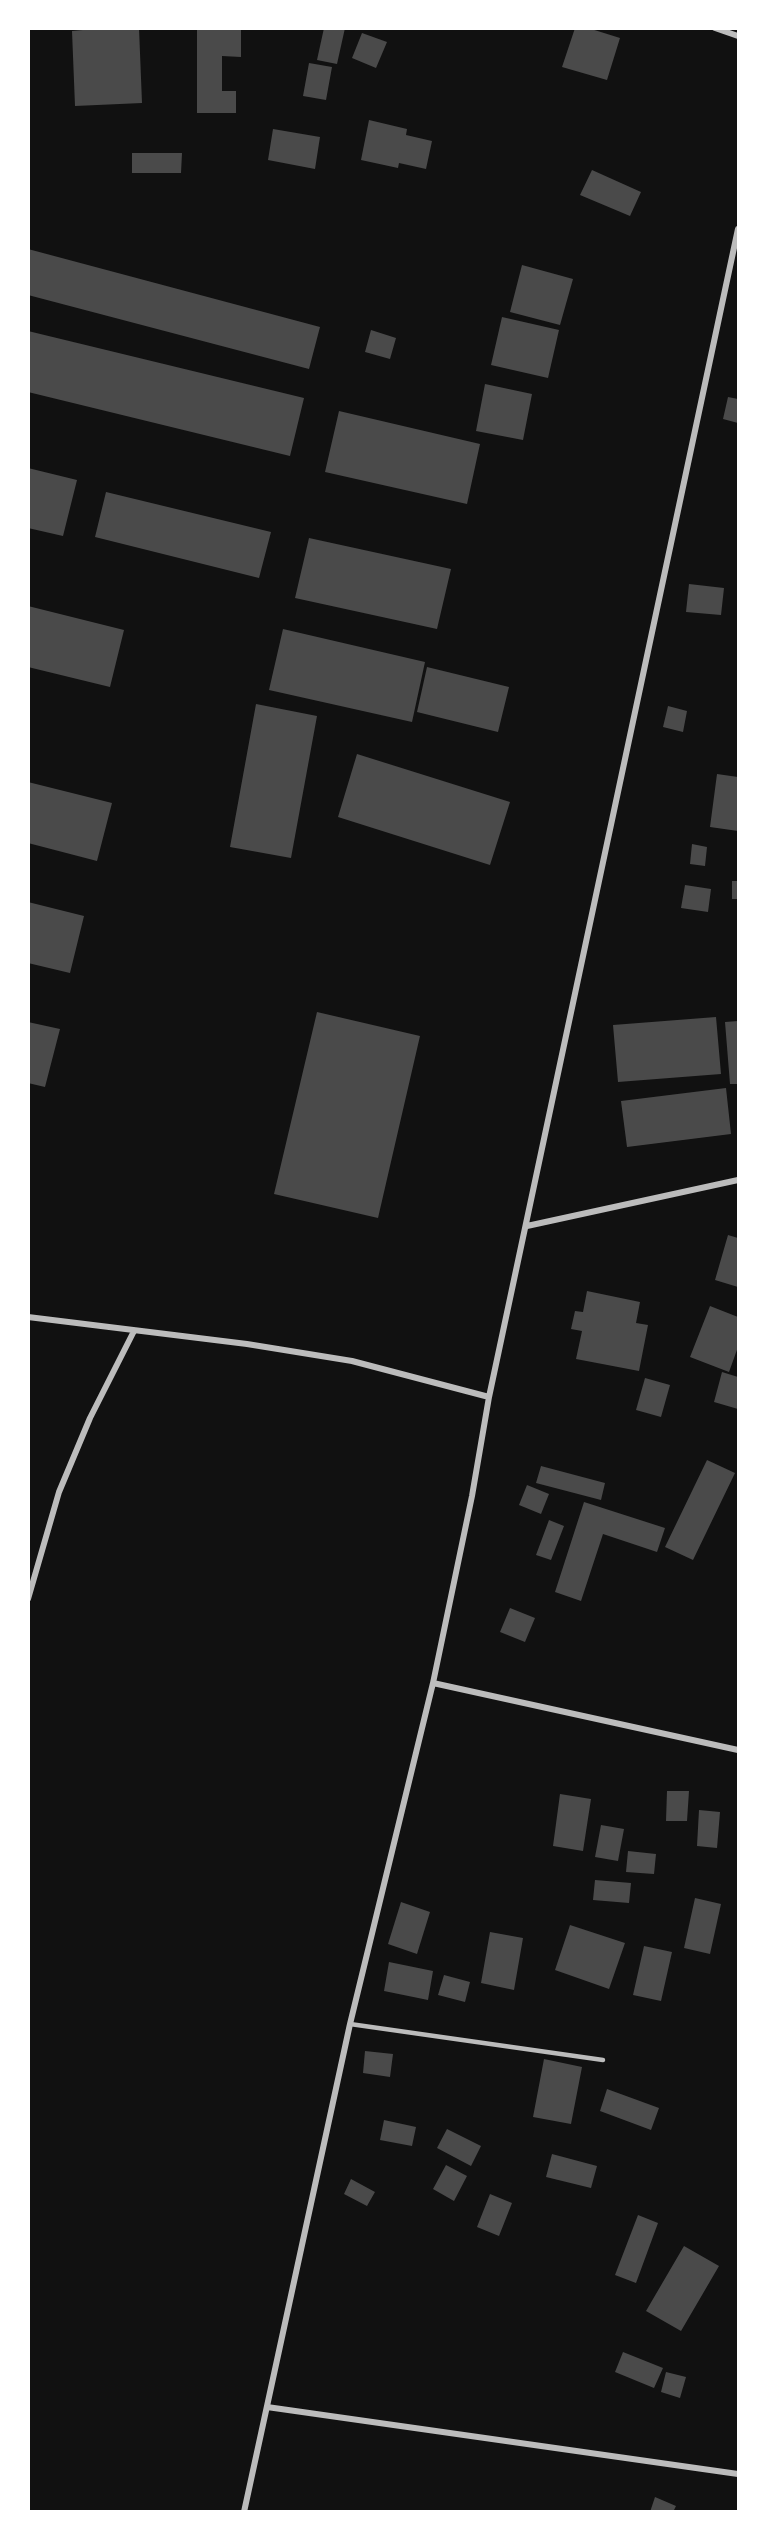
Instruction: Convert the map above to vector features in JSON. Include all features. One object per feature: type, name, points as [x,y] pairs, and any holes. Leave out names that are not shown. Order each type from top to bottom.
[{"type":"street","points":[[716,28],[738,36]]},
{"type":"street","points":[[244,2511],[350,2024],[433,1683],[472,1496],[489,1397],[738,229]]},
{"type":"street","points":[[527,1226],[738,1180]]},
{"type":"street","points":[[28,1317],[247,1344],[352,1361],[489,1397]]},
{"type":"street","points":[[28,1599],[59,1492],[90,1418],[134,1331]]},
{"type":"street","points":[[433,1683],[738,1750]]},
{"type":"street","points":[[267,2407],[738,2474]]},
{"type":"lane","points":[[350,2024],[603,2060]]},
{"type":"building","points":[[139,28],[142,103],[75,106],[72,31]]},
{"type":"building","points":[[197,28],[241,28],[241,57],[222,56],[222,91],[236,91],[236,113],[197,113]]},
{"type":"building","points":[[324,28],[345,28],[337,64],[317,60]]},
{"type":"building","points":[[575,28],[588,28],[620,38],[607,80],[562,67]]},
{"type":"building","points":[[362,33],[387,42],[376,68],[352,58]]},
{"type":"building","points":[[309,63],[332,67],[326,100],[303,96]]},
{"type":"building","points":[[369,120],[407,129],[406,135],[432,141],[426,169],[399,163],[398,168],[361,160]]},
{"type":"building","points":[[273,129],[320,137],[315,169],[268,160]]},
{"type":"building","points":[[132,153],[182,153],[181,173],[132,173]]},
{"type":"building","points":[[592,170],[641,192],[630,216],[580,195]]},
{"type":"building","points":[[28,249],[320,327],[309,369],[28,295]]},
{"type":"building","points":[[522,265],[573,279],[560,325],[510,312]]},
{"type":"building","points":[[502,317],[559,330],[548,378],[491,365]]},
{"type":"building","points":[[371,330],[396,338],[390,359],[365,352]]},
{"type":"building","points":[[28,331],[304,398],[290,456],[28,392]]},
{"type":"building","points":[[485,384],[532,394],[523,440],[476,431]]},
{"type":"building","points":[[728,397],[738,399],[738,423],[723,419]]},
{"type":"building","points":[[339,411],[480,444],[467,504],[325,472]]},
{"type":"building","points":[[28,468],[77,480],[63,536],[28,528]]},
{"type":"building","points":[[106,492],[271,532],[259,578],[95,537]]},
{"type":"building","points":[[309,538],[451,569],[437,629],[295,598]]},
{"type":"building","points":[[689,584],[724,588],[721,615],[686,612]]},
{"type":"building","points":[[28,606],[124,630],[110,687],[28,667]]},
{"type":"building","points":[[283,629],[425,662],[412,722],[269,690]]},
{"type":"building","points":[[427,667],[509,687],[498,732],[417,712]]},
{"type":"building","points":[[256,704],[317,716],[291,858],[230,847]]},
{"type":"building","points":[[668,706],[687,711],[683,732],[663,727]]},
{"type":"building","points":[[357,754],[510,802],[490,865],[338,817]]},
{"type":"building","points":[[717,774],[738,777],[738,831],[710,827]]},
{"type":"building","points":[[28,782],[112,803],[97,861],[28,843]]},
{"type":"building","points":[[692,844],[707,847],[705,866],[690,864]]},
{"type":"building","points":[[732,881],[738,881],[738,899],[732,899]]},
{"type":"building","points":[[685,885],[711,889],[708,912],[681,908]]},
{"type":"building","points":[[28,902],[84,916],[70,973],[28,963]]},
{"type":"building","points":[[317,1012],[420,1036],[378,1218],[274,1194]]},
{"type":"building","points":[[716,1017],[721,1074],[618,1082],[613,1025]]},
{"type":"building","points":[[738,1021],[738,1084],[730,1084],[725,1022]]},
{"type":"building","points":[[28,1022],[60,1029],[45,1087],[28,1083]]},
{"type":"building","points":[[726,1088],[731,1134],[627,1147],[621,1101]]},
{"type":"building","points":[[728,1235],[738,1238],[738,1287],[715,1280]]},
{"type":"building","points":[[587,1291],[640,1302],[636,1323],[648,1325],[639,1371],[576,1359],[582,1331],[571,1329],[575,1311],[583,1312]]},
{"type":"building","points":[[710,1306],[738,1317],[738,1347],[729,1372],[690,1357]]},
{"type":"building","points":[[722,1372],[738,1377],[738,1409],[714,1402]]},
{"type":"building","points":[[645,1378],[670,1385],[661,1417],[636,1410]]},
{"type":"building","points":[[707,1460],[735,1473],[693,1560],[665,1547]]},
{"type":"building","points":[[541,1466],[605,1483],[601,1500],[536,1483]]},
{"type":"building","points":[[527,1485],[549,1494],[541,1514],[519,1505]]},
{"type":"building","points":[[584,1502],[665,1528],[657,1552],[603,1534],[581,1601],[555,1592]]},
{"type":"building","points":[[549,1520],[564,1526],[551,1560],[536,1555]]},
{"type":"building","points":[[510,1608],[535,1618],[525,1642],[500,1632]]},
{"type":"building","points":[[667,1791],[689,1791],[687,1821],[666,1821]]},
{"type":"building","points":[[560,1794],[591,1799],[583,1851],[553,1846]]},
{"type":"building","points":[[699,1810],[720,1812],[717,1848],[697,1846]]},
{"type":"building","points":[[601,1825],[624,1829],[618,1861],[595,1857]]},
{"type":"building","points":[[628,1851],[656,1854],[654,1874],[626,1872]]},
{"type":"building","points":[[595,1880],[631,1883],[629,1903],[593,1900]]},
{"type":"building","points":[[695,1898],[721,1904],[710,1954],[684,1948]]},
{"type":"building","points":[[401,1902],[430,1912],[417,1954],[388,1944]]},
{"type":"building","points":[[570,1925],[625,1943],[609,1989],[555,1970]]},
{"type":"building","points":[[490,1932],[523,1938],[514,1990],[481,1983]]},
{"type":"building","points":[[644,1946],[672,1952],[661,2001],[633,1995]]},
{"type":"building","points":[[389,1962],[433,1971],[428,2000],[384,1991]]},
{"type":"building","points":[[444,1975],[470,1982],[465,2002],[438,1995]]},
{"type":"building","points":[[365,2051],[393,2054],[390,2077],[363,2073]]},
{"type":"building","points":[[544,2059],[582,2067],[571,2124],[533,2117]]},
{"type":"building","points":[[607,2089],[659,2108],[651,2130],[600,2111]]},
{"type":"building","points":[[384,2120],[416,2127],[412,2146],[380,2140]]},
{"type":"building","points":[[447,2129],[481,2146],[471,2166],[437,2148]]},
{"type":"building","points":[[552,2154],[597,2166],[591,2188],[546,2177]]},
{"type":"building","points":[[446,2165],[467,2176],[454,2201],[433,2189]]},
{"type":"building","points":[[351,2179],[375,2192],[367,2206],[344,2194]]},
{"type":"building","points":[[490,2194],[512,2203],[499,2236],[477,2227]]},
{"type":"building","points":[[638,2215],[658,2223],[636,2283],[615,2275]]},
{"type":"building","points":[[684,2246],[719,2266],[681,2331],[646,2311]]},
{"type":"building","points":[[623,2352],[663,2368],[654,2388],[615,2372]]},
{"type":"building","points":[[666,2372],[686,2377],[680,2398],[661,2392]]},
{"type":"building","points":[[655,2497],[676,2506],[673,2512],[650,2512]]}]
